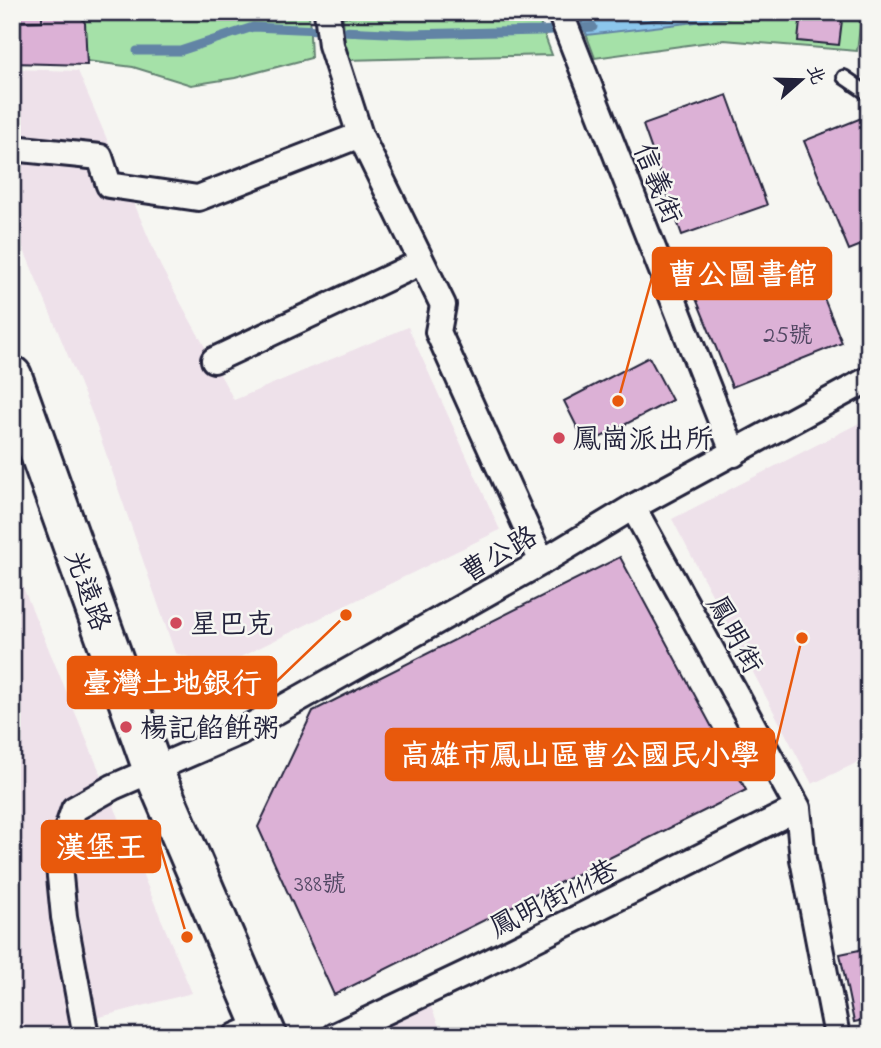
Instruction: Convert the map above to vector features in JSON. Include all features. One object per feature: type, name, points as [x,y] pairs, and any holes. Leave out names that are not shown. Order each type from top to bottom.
[{"type":"main road","name":"光遠路","points":[[12,376],[153,770],[255,1032]]},
{"type":"street","name":"信義街","points":[[561,13],[734,454]]},
{"type":"street","points":[[327,15],[331,46],[360,135],[443,305],[438,332],[542,562]]},
{"type":"street","points":[[12,148],[100,157],[109,185],[198,198],[360,135]]},
{"type":"street","points":[[214,360],[422,262]]},
{"type":"street","name":"曹公路","points":[[86,1036],[64,917],[58,856],[74,809],[113,787],[240,733],[542,562],[633,507],[869,379]]},
{"type":"street","name":"鳳明街","points":[[633,507],[798,808],[803,859],[837,1036]]},
{"type":"street","name":"鳳明街111巷","points":[[334,1036],[467,973],[798,808]]},
{"type":"lane","points":[[844,77],[869,94]]},
{"type":"shaded area","points":[[12,69],[78,71],[161,267],[234,400],[408,327],[500,530],[222,666],[175,653],[93,416],[12,221]]},
{"type":"shaded area","points":[[869,418],[869,757],[812,784],[672,519]]},
{"type":"shaded area","points":[[12,561],[192,993],[27,1036],[12,1036]]},
{"type":"shaded area","points":[[431,1007],[443,1036],[301,1036]]},
{"type":"green space","points":[[57,12],[183,12],[184,17],[309,12],[311,58],[235,78],[191,85],[133,67],[56,57]]},
{"type":"green space","points":[[398,12],[536,12],[552,55],[346,60],[343,17]]},
{"type":"green space","points":[[578,12],[862,12],[857,51],[724,40],[595,58]]},
{"type":"water","points":[[656,12],[741,12],[729,18],[587,35],[581,21]]},
{"type":"building","points":[[12,12],[42,12],[42,21],[12,22]]},
{"type":"building","points":[[12,12],[78,12],[85,23],[87,65],[12,63]]},
{"type":"building","points":[[801,12],[843,12],[839,45],[798,41]]},
{"type":"building","points":[[727,95],[767,205],[682,235],[643,125]]},
{"type":"building","points":[[869,115],[869,242],[849,250],[804,141]]},
{"type":"building","points":[[805,251],[842,343],[732,387],[695,296]]},
{"type":"building","points":[[649,357],[672,400],[586,445],[564,401]]},
{"type":"building","points":[[620,557],[746,790],[334,995],[258,827],[313,711]]},
{"type":"building","points":[[869,948],[869,1019],[854,1022],[840,954]]},
{"type":"waterway","points":[[137,51],[180,51],[253,27],[409,34],[593,27]]},
{"type":"place","name":"曹公圖書館","points":[[618,401]]},
{"type":"place","name":"鳳崗派出所","points":[[559,438]]},
{"type":"place","name":"臺灣土地銀行","points":[[346,615]]},
{"type":"place","name":"星巴克","points":[[176,623]]},
{"type":"place","name":"高雄市鳳山區曹公國民小學","points":[[802,638]]},
{"type":"place","name":"楊記餡餅粥","points":[[126,727]]},
{"type":"place","name":"漢堡王","points":[[187,937]]}]
